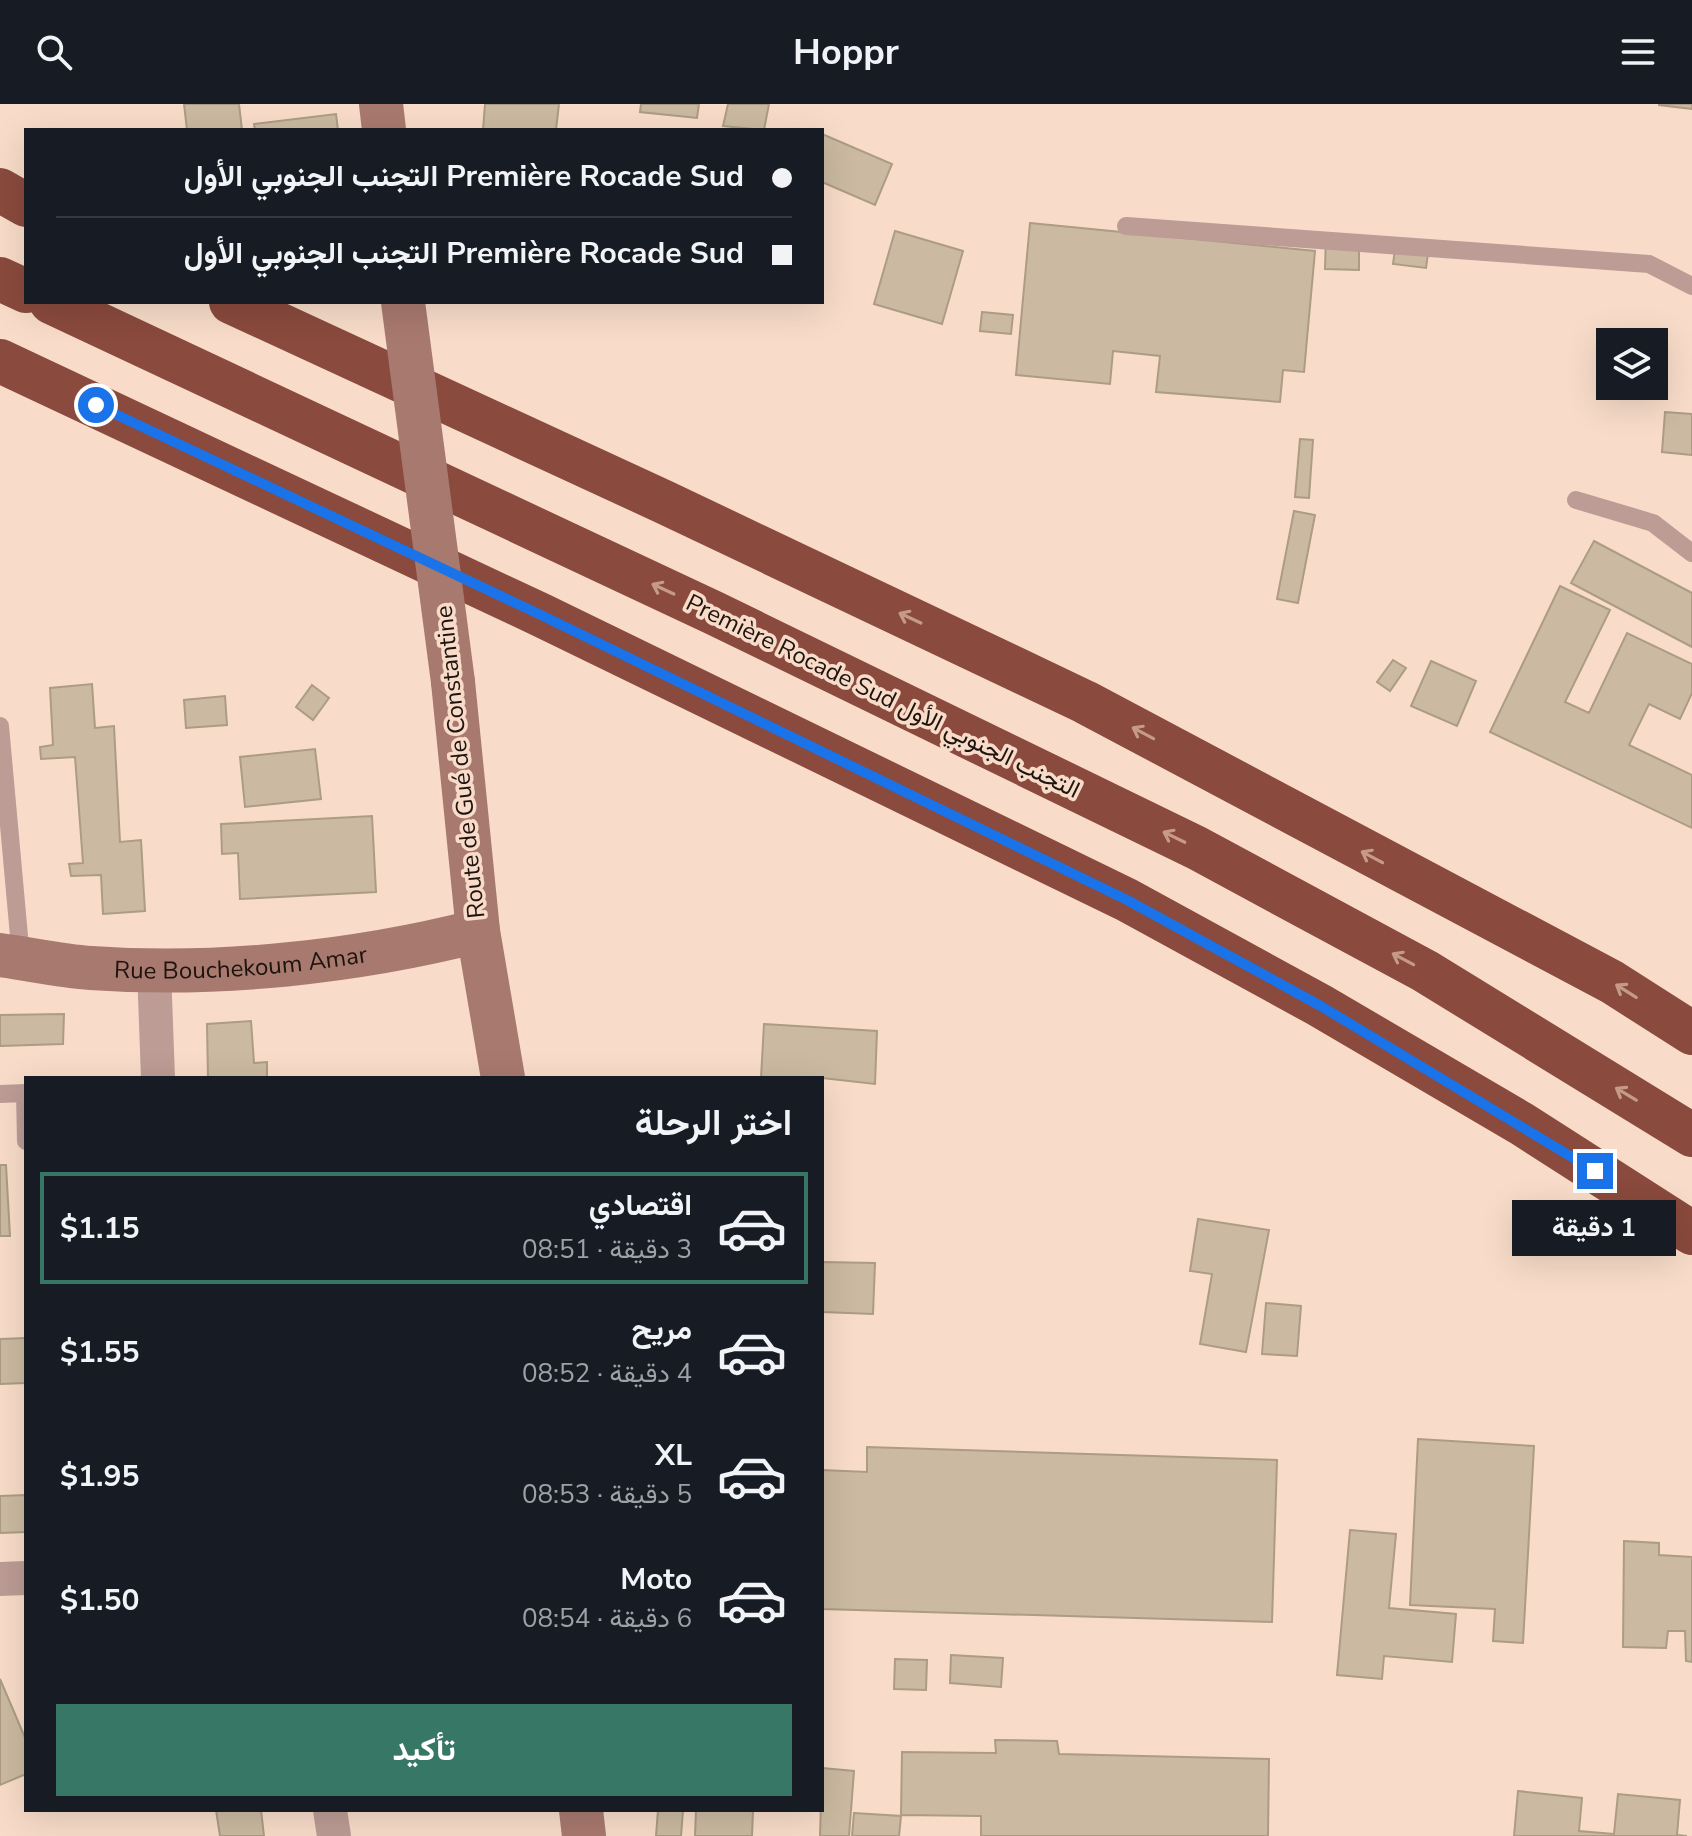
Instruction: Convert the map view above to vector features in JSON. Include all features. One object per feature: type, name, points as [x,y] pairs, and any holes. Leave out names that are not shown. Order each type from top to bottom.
[{"type":"highway","points":[[0,190],[24,206]]},
{"type":"highway","points":[[0,197],[24,206]]},
{"type":"highway","points":[[0,279],[24,290]]},
{"type":"highway","name":"Première Rocade Sud التجنب الجنوبي الأول","points":[[55,304],[714,613],[1197,848],[1425,971],[1692,1135]]},
{"type":"highway","points":[[235,304],[581,462],[1085,702],[1612,982],[1692,1033]]},
{"type":"highway","points":[[0,361],[541,615],[1127,900],[1373,1036],[1522,1124],[1692,1233]]},
{"type":"main road","points":[[381,104],[384,128]]},
{"type":"main road","name":"Route de Gué de Constantine","points":[[403,304],[453,682],[478,931],[503,1076]]},
{"type":"main road","name":"Rue Bouchekoum Amar","points":[[10,957],[89,968],[154,969],[375,955],[478,931]]},
{"type":"main road","points":[[581,1812],[584,1836]]},
{"type":"street","points":[[154,969],[158,1076]]},
{"type":"street","points":[[0,1579],[24,1578]]},
{"type":"street","points":[[330,1812],[334,1836]]},
{"type":"lane","points":[[1126,226],[1649,264],[1692,286]]},
{"type":"lane","points":[[1576,500],[1653,523],[1692,553]]},
{"type":"lane","points":[[0,726],[10,957]]},
{"type":"lane","points":[[0,1094],[24,1093]]},
{"type":"building","points":[[184,104],[239,104],[242,128],[187,128]]},
{"type":"building","points":[[485,104],[559,104],[556,128],[483,128]]},
{"type":"building","points":[[641,104],[699,104],[697,118],[640,112]]},
{"type":"building","points":[[728,104],[769,104],[764,128],[723,126]]},
{"type":"building","points":[[1659,104],[1692,104],[1692,109],[1659,105]]},
{"type":"building","points":[[336,114],[338,128],[255,128],[254,124]]},
{"type":"building","points":[[824,135],[892,164],[875,205],[824,183]]},
{"type":"building","points":[[1030,223],[1315,251],[1304,372],[1283,370],[1280,402],[1156,392],[1160,356],[1113,351],[1110,384],[1016,375]]},
{"type":"building","points":[[895,231],[963,251],[942,324],[874,304]]},
{"type":"building","points":[[1326,235],[1359,235],[1359,270],[1325,269]]},
{"type":"building","points":[[1396,242],[1429,246],[1426,268],[1393,264]]},
{"type":"building","points":[[982,312],[1013,315],[1011,334],[980,331]]},
{"type":"building","points":[[1665,412],[1692,414],[1692,455],[1662,452]]},
{"type":"building","points":[[1300,439],[1313,440],[1309,498],[1295,497]]},
{"type":"building","points":[[1294,511],[1315,515],[1298,603],[1277,599]]},
{"type":"building","points":[[1594,541],[1692,593],[1692,647],[1571,583]]},
{"type":"building","points":[[1560,586],[1610,610],[1565,702],[1589,713],[1627,633],[1692,664],[1692,693],[1680,719],[1649,704],[1629,745],[1692,775],[1692,828],[1490,732]]},
{"type":"building","points":[[1393,660],[1406,668],[1390,691],[1377,682]]},
{"type":"building","points":[[1431,661],[1476,681],[1457,726],[1411,706]]},
{"type":"building","points":[[92,684],[95,728],[114,726],[120,842],[141,840],[145,911],[103,914],[101,875],[71,876],[69,864],[83,863],[75,757],[41,759],[40,747],[53,745],[50,688]]},
{"type":"building","points":[[312,685],[329,698],[313,720],[296,707]]},
{"type":"building","points":[[225,696],[227,725],[186,728],[184,700]]},
{"type":"building","points":[[315,749],[321,799],[245,807],[240,757]]},
{"type":"building","points":[[372,816],[376,892],[240,899],[238,853],[222,854],[221,824]]},
{"type":"building","points":[[64,1014],[63,1044],[0,1046],[0,1015]]},
{"type":"building","points":[[251,1021],[254,1063],[267,1062],[267,1076],[208,1076],[207,1024]]},
{"type":"building","points":[[764,1024],[877,1031],[875,1084],[824,1076],[761,1076]]},
{"type":"building","points":[[0,1165],[6,1165],[10,1236],[0,1236]]},
{"type":"building","points":[[1198,1219],[1269,1230],[1246,1352],[1200,1344],[1212,1274],[1190,1271]]},
{"type":"building","points":[[824,1262],[875,1263],[873,1314],[824,1312]]},
{"type":"building","points":[[1266,1303],[1301,1306],[1297,1356],[1262,1354]]},
{"type":"building","points":[[24,1338],[24,1383],[0,1384],[0,1339]]},
{"type":"building","points":[[1418,1439],[1534,1446],[1523,1643],[1493,1641],[1495,1609],[1410,1605]]},
{"type":"building","points":[[867,1447],[1277,1460],[1272,1622],[824,1609],[824,1470],[867,1472]]},
{"type":"building","points":[[24,1495],[24,1532],[0,1533],[0,1496]]},
{"type":"building","points":[[1350,1530],[1396,1534],[1389,1608],[1456,1614],[1452,1662],[1384,1656],[1382,1679],[1337,1675]]},
{"type":"building","points":[[1624,1541],[1659,1543],[1659,1555],[1692,1557],[1692,1662],[1686,1661],[1685,1631],[1668,1631],[1666,1648],[1623,1647]]},
{"type":"building","points":[[951,1655],[1003,1658],[1001,1687],[950,1683]]},
{"type":"building","points":[[895,1659],[927,1660],[926,1690],[894,1689]]},
{"type":"building","points":[[0,1679],[24,1735],[24,1775],[0,1785]]},
{"type":"building","points":[[995,1740],[1057,1741],[1059,1754],[1269,1759],[1268,1836],[981,1836],[981,1816],[901,1815],[902,1752],[996,1753]]},
{"type":"building","points":[[824,1768],[854,1771],[849,1836],[820,1836],[821,1812],[824,1812]]},
{"type":"building","points":[[1518,1791],[1582,1798],[1579,1831],[1614,1834],[1618,1794],[1680,1800],[1677,1835],[1687,1836],[1514,1836]]},
{"type":"building","points":[[216,1812],[261,1812],[264,1836],[220,1836]]},
{"type":"building","points":[[658,1812],[683,1812],[681,1836],[656,1836]]},
{"type":"building","points":[[696,1812],[753,1812],[752,1836],[695,1836]]},
{"type":"building","points":[[854,1813],[901,1816],[899,1836],[852,1836]]},
{"type":"route","points":[[96,405],[541,615],[1127,900],[1319,1005],[1522,1124],[1595,1171]]}]
